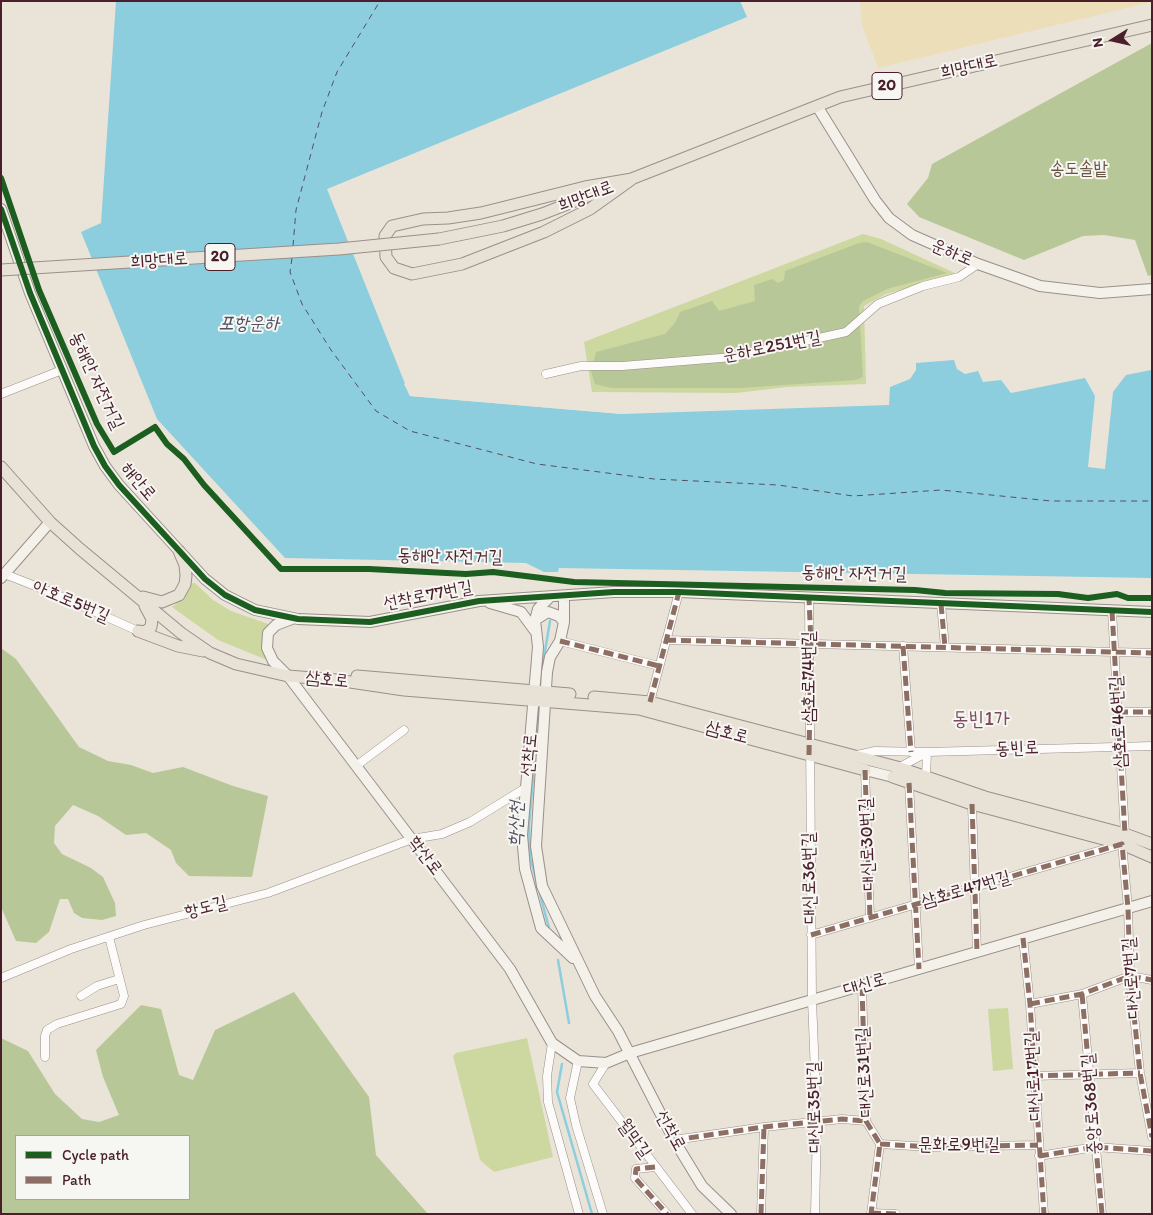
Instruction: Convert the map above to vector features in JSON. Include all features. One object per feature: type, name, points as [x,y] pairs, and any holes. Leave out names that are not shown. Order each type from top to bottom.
[{"type":"main road","name":"희망대로","points":[[1,270],[399,244],[474,233],[542,214],[851,94],[1152,25]]},
{"type":"main road","points":[[632,179],[590,209],[544,232],[462,264],[412,274],[394,268],[386,257],[385,236],[392,226],[424,219],[448,218],[481,213],[585,187],[632,179]]},
{"type":"main road","name":"삼호로","points":[[1,467],[50,522],[181,633],[210,652],[257,671],[404,690],[650,702],[809,749],[866,770]]},
{"type":"main road","points":[[136,595],[162,602],[179,596],[185,584],[186,576],[185,566],[179,551]]},
{"type":"main road","points":[[136,595],[150,614],[152,623],[149,630],[138,631]]},
{"type":"main road","points":[[138,631],[178,646],[210,652]]},
{"type":"main road","name":"삼호로","points":[[541,697],[639,709],[809,749],[853,756],[895,772],[926,777],[1123,839],[1152,857]]},
{"type":"main road","name":"삼호로","points":[[895,772],[909,783],[972,804],[1152,844]]},
{"type":"street","name":"운하로","points":[[816,106],[875,200],[889,218],[912,235],[978,264],[1028,282],[1052,288],[1100,293],[1152,289]]},
{"type":"street","name":"해안로","points":[[1,209],[25,280],[94,446],[105,466],[179,551],[210,583],[235,601],[265,613],[298,618]]},
{"type":"street","name":"운하로251번길","points":[[546,374],[581,366],[622,366],[733,357],[846,332],[878,304],[924,286],[959,277],[978,264]]},
{"type":"street","points":[[1,394],[62,370]]},
{"type":"street","points":[[2,575],[50,522]]},
{"type":"street","name":"아호로5번길","points":[[2,575],[53,593],[138,631]]},
{"type":"street","name":"선착로77번길","points":[[298,618],[370,622],[479,601],[614,592],[678,592],[1152,612]]},
{"type":"street","points":[[650,702],[678,592]]},
{"type":"street","name":"선착로","points":[[564,596],[564,622],[560,641],[550,657],[541,697],[527,787],[522,835],[525,869],[533,903],[542,928],[577,962]]},
{"type":"street","points":[[535,626],[538,609],[550,597]]},
{"type":"street","name":"삼호로74번길","points":[[809,599],[809,749]]},
{"type":"street","points":[[479,601],[522,612],[535,626]]},
{"type":"street","points":[[941,604],[945,647]]},
{"type":"street","name":"삼호로46번길","points":[[1112,611],[1128,908]]},
{"type":"street","points":[[535,626],[548,612],[559,616],[564,622]]},
{"type":"street","name":"학산로","points":[[298,618],[276,624],[268,633],[266,640],[267,648],[273,661],[288,676],[510,969],[552,1043],[578,1061]]},
{"type":"street","name":"선착로","points":[[535,626],[541,697],[536,846],[542,886],[577,962],[595,996],[630,1053],[674,1140],[702,1186],[731,1214]]},
{"type":"street","points":[[666,640],[1152,653]]},
{"type":"street","points":[[560,641],[659,666]]},
{"type":"street","points":[[903,646],[911,752]]},
{"type":"street","points":[[1118,712],[1152,712]]},
{"type":"street","points":[[356,766],[404,730]]},
{"type":"street","name":"동빈로","points":[[895,772],[928,752],[1152,746]]},
{"type":"street","name":"대신로36번길","points":[[809,749],[812,1000]]},
{"type":"street","points":[[853,756],[875,751],[928,752],[926,777]]},
{"type":"street","name":"삼호로","points":[[866,770],[895,772]]},
{"type":"street","name":"대신로30번길","points":[[866,770],[870,918]]},
{"type":"street","points":[[909,783],[919,969]]},
{"type":"street","name":"항도길","points":[[1,978],[109,937],[174,916],[268,893],[412,839],[442,834],[470,822],[527,787]]},
{"type":"street","points":[[972,804],[977,952]]},
{"type":"street","name":"삼호로47번길","points":[[811,935],[974,887],[1123,839]]},
{"type":"street","name":"대신로","points":[[578,1061],[606,1063],[630,1053],[1152,901]]},
{"type":"street","name":"대신로7번길","points":[[1128,908],[1130,976],[1140,1073],[1149,1095],[1152,1137]]},
{"type":"street","points":[[45,1057],[45,1036],[47,1030],[57,1024],[121,1004],[124,996],[109,937]]},
{"type":"street","name":"대신로17번길","points":[[1023,938],[1030,1004],[1044,1214]]},
{"type":"street","points":[[1030,1004],[1082,994],[1130,976],[1152,980]]},
{"type":"street","points":[[81,996],[97,986],[119,979]]},
{"type":"street","name":"대신로31번길","points":[[862,986],[866,1121],[880,1144]]},
{"type":"street","name":"중앙로368번길","points":[[1082,994],[1102,1214]]},
{"type":"street","name":"대신로35번길","points":[[812,1000],[817,1122],[815,1214]]},
{"type":"street","points":[[552,1043],[547,1076],[548,1102],[579,1214]]},
{"type":"street","points":[[578,1061],[570,1098],[576,1125],[603,1214]]},
{"type":"street","name":"월막길","points":[[606,1063],[593,1084],[692,1214]]},
{"type":"street","points":[[1034,1076],[1140,1073]]},
{"type":"street","points":[[674,1140],[764,1127],[842,1120],[866,1121]]},
{"type":"street","points":[[761,1214],[764,1127]]},
{"type":"street","points":[[880,1144],[872,1213],[896,1214]]},
{"type":"street","name":"문화로9번길","points":[[880,1144],[930,1147],[1038,1144]]},
{"type":"street","points":[[1039,1156],[1095,1147],[1152,1151]]},
{"type":"street","points":[[655,1167],[636,1169],[635,1178],[667,1214]]},
{"type":"green space","name":"송도솔밭","points":[[1152,43],[1152,275],[1148,276],[1135,240],[1104,235],[1083,236],[1024,260],[919,217],[907,204],[928,178],[932,164]]},
{"type":"green space","points":[[863,234],[881,239],[957,274],[886,294],[864,306],[866,384],[787,387],[736,393],[592,392],[584,342]]},
{"type":"green space","points":[[867,242],[947,273],[887,289],[863,301],[859,306],[863,377],[856,380],[741,388],[611,388],[595,384],[591,371],[596,352],[665,334],[675,323],[680,312],[712,301],[719,311],[755,301],[754,285],[772,279],[778,283],[784,280],[785,271],[859,243]]},
{"type":"green space","points":[[195,583],[213,600],[231,611],[268,624],[262,641],[267,660],[218,640],[172,607],[181,600],[189,584]]},
{"type":"green space","points":[[1,648],[16,659],[79,747],[108,761],[131,765],[153,773],[183,767],[233,786],[268,796],[252,877],[189,876],[176,863],[171,850],[146,833],[126,835],[98,816],[73,805],[55,826],[54,843],[62,854],[91,868],[103,877],[115,903],[116,916],[102,920],[82,918],[74,913],[68,899],[60,899],[49,932],[36,943],[16,941],[1,907]]},
{"type":"green space","points":[[294,992],[369,1097],[376,1155],[428,1214],[1,1214],[1,1038],[28,1051],[55,1094],[82,1119],[99,1122],[119,1115],[103,1077],[96,1050],[141,1005],[161,1009],[179,1075],[193,1080],[215,1030]]},
{"type":"green space","points":[[1008,1008],[1013,1069],[993,1071],[988,1009]]},
{"type":"green space","points":[[527,1038],[553,1157],[494,1172],[480,1160],[453,1056],[456,1053]]},
{"type":"sand","points":[[860,1],[1152,2],[878,68],[862,25]]},
{"type":"water","name":"포항운하","points":[[116,1],[740,1],[747,17],[327,189],[410,396],[622,414],[889,405],[890,387],[910,379],[916,370],[916,363],[954,360],[957,369],[965,374],[978,371],[983,382],[1001,380],[1011,393],[1085,378],[1095,396],[1088,467],[1105,469],[1113,392],[1126,375],[1151,370],[1152,578],[559,568],[558,572],[544,572],[526,563],[285,558],[157,419],[81,232],[101,223]]},
{"type":"pier","points":[[406,383],[411,394],[622,412],[622,414],[410,396],[404,384]]},
{"type":"waterway","name":"학산천","points":[[542,669],[550,621]]},
{"type":"waterway","name":"학산천","points":[[538,718],[529,826],[530,857],[549,928]]},
{"type":"waterway","name":"학산천","points":[[558,960],[569,1023]]},
{"type":"waterway","name":"학산천","points":[[562,1064],[557,1092],[592,1214]]},
{"type":"ferry route","points":[[293,246],[296,210],[322,112],[337,72],[380,1]]},
{"type":"ferry route","points":[[292,258],[290,272],[302,304],[331,350],[376,411],[410,431],[537,464],[654,479],[778,485],[853,496],[941,490],[1051,501],[1152,501]]},
{"type":"marked path","points":[[650,702],[679,592]]},
{"type":"marked path","points":[[809,599],[811,643],[809,755]]},
{"type":"marked path","points":[[941,604],[945,647]]},
{"type":"marked path","points":[[1112,611],[1125,834]]},
{"type":"marked path","points":[[666,640],[1152,653]]},
{"type":"marked path","points":[[560,641],[659,666]]},
{"type":"marked path","points":[[903,646],[911,752]]},
{"type":"marked path","points":[[1118,712],[1152,712]]},
{"type":"marked path","points":[[865,770],[870,918]]},
{"type":"marked path","points":[[909,783],[919,969]]},
{"type":"marked path","points":[[972,804],[977,952]]},
{"type":"marked path","points":[[811,935],[1122,844],[1128,908],[1130,976],[1140,1073],[1152,1137]]},
{"type":"marked path","points":[[1023,938],[1030,1004],[1044,1214]]},
{"type":"marked path","points":[[1030,1004],[1082,994],[1130,976],[1152,980]]},
{"type":"marked path","points":[[862,986],[866,1121],[880,1144],[871,1214]]},
{"type":"marked path","points":[[1082,994],[1102,1214]]},
{"type":"marked path","points":[[1033,1076],[1140,1073]]},
{"type":"marked path","points":[[674,1140],[764,1127],[842,1119],[866,1121]]},
{"type":"marked path","points":[[761,1214],[764,1127]]},
{"type":"marked path","points":[[880,1144],[931,1147],[1038,1145]]},
{"type":"marked path","points":[[1039,1156],[1095,1147],[1152,1151]]},
{"type":"marked path","points":[[655,1167],[636,1169],[635,1178],[667,1214]]},
{"type":"marked path","points":[[871,1213],[896,1214]]},
{"type":"cycle path","name":"동해안 자전거길","points":[[1,178],[39,290],[97,424],[114,452],[155,427],[167,444],[184,459],[204,485],[281,569],[369,569],[466,574],[493,572],[574,582],[915,590],[945,593],[1058,594],[1088,598],[1117,594],[1128,598],[1152,598]]},
{"type":"cycle path","points":[[1,209],[30,293],[94,446],[105,466],[119,485],[205,579],[225,595],[255,610],[298,619],[370,622],[479,601],[614,592],[679,592],[1152,612]]},
{"type":"district","name":"동빈1가","points":[[981,720]]}]
